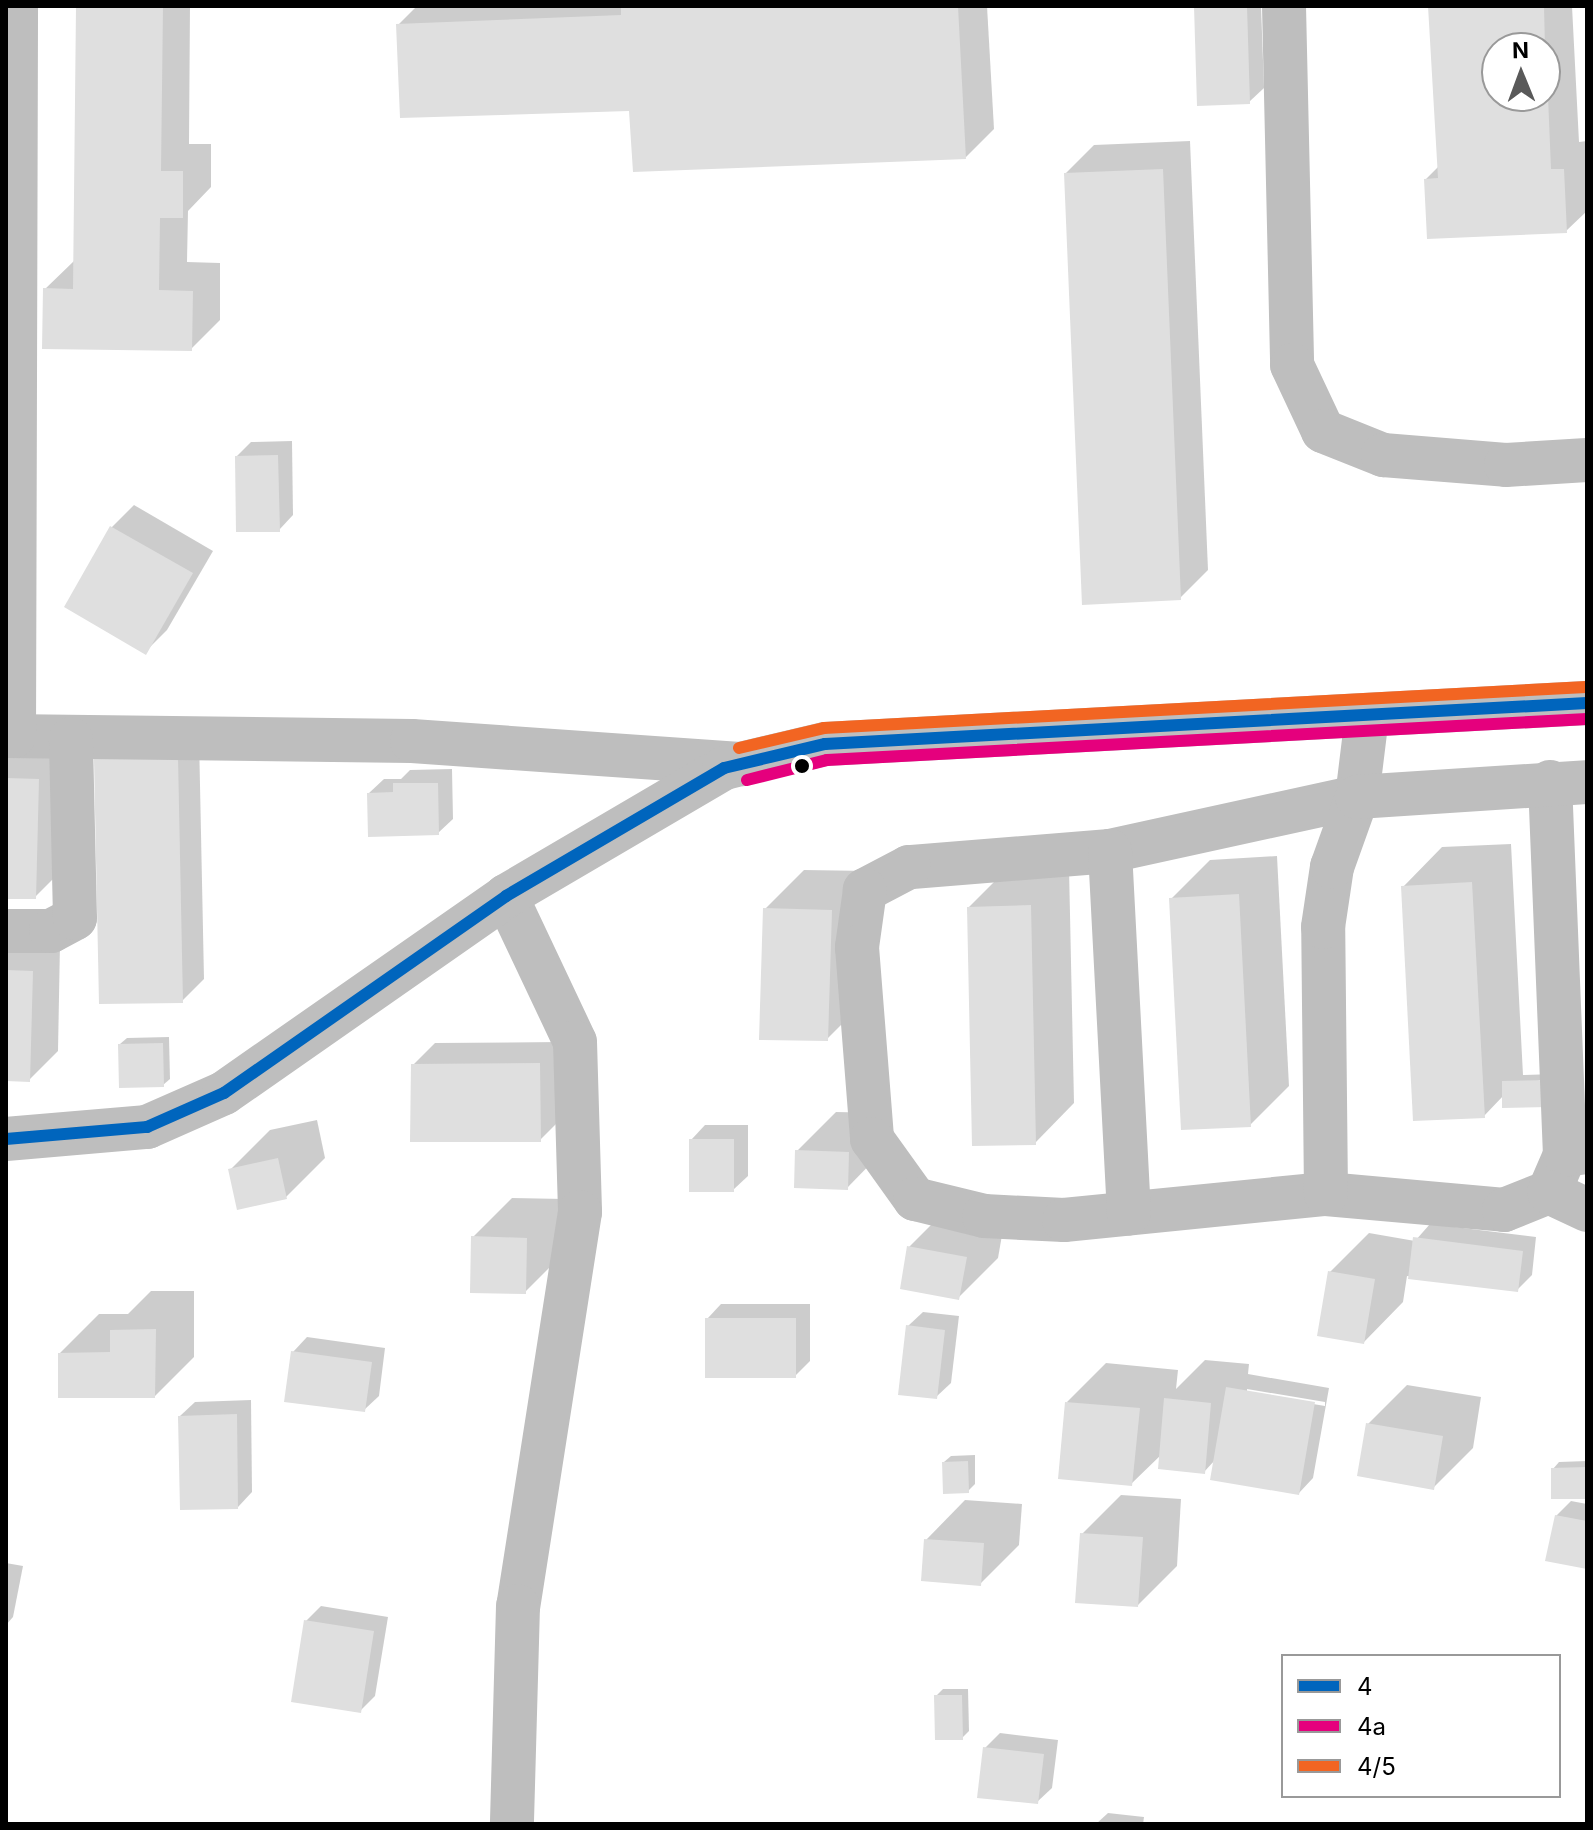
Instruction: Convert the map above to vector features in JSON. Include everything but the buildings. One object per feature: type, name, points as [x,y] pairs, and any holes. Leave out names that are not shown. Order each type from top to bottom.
[{"type":"main road","points":[[16,6],[10,736],[412,741],[743,764]]},
{"type":"main road","points":[[1284,6],[1292,365],[1323,431],[1383,455],[1506,465],[1587,460]]},
{"type":"main road","points":[[6,1139],[147,1127],[224,1093],[506,896],[610,831],[724,768],[825,744],[1587,703]]},
{"type":"main road","points":[[1326,1194],[1323,927],[1332,867],[1357,797],[1367,716]]},
{"type":"main road","points":[[6,931],[51,931],[75,918],[71,739]]},
{"type":"main road","points":[[1569,782],[1572,1177],[1504,1210],[1326,1194],[1064,1220],[984,1216],[915,1199],[872,1139],[857,947],[865,890],[909,867],[1110,851],[1357,797],[1569,782]]},
{"type":"main road","points":[[1110,851],[1129,1214]]},
{"type":"main road","points":[[506,896],[575,1042],[580,1212],[518,1606],[512,1824]]},
{"type":"transit line","name":"4/5","points":[[739,748],[824,728],[1586,687]]},
{"type":"transit line","name":"4","points":[[6,1139],[147,1127],[224,1093],[506,896],[724,768],[825,744],[1587,703]]},
{"type":"transit line","name":"4а","points":[[747,780],[827,760],[1587,719]]}]
